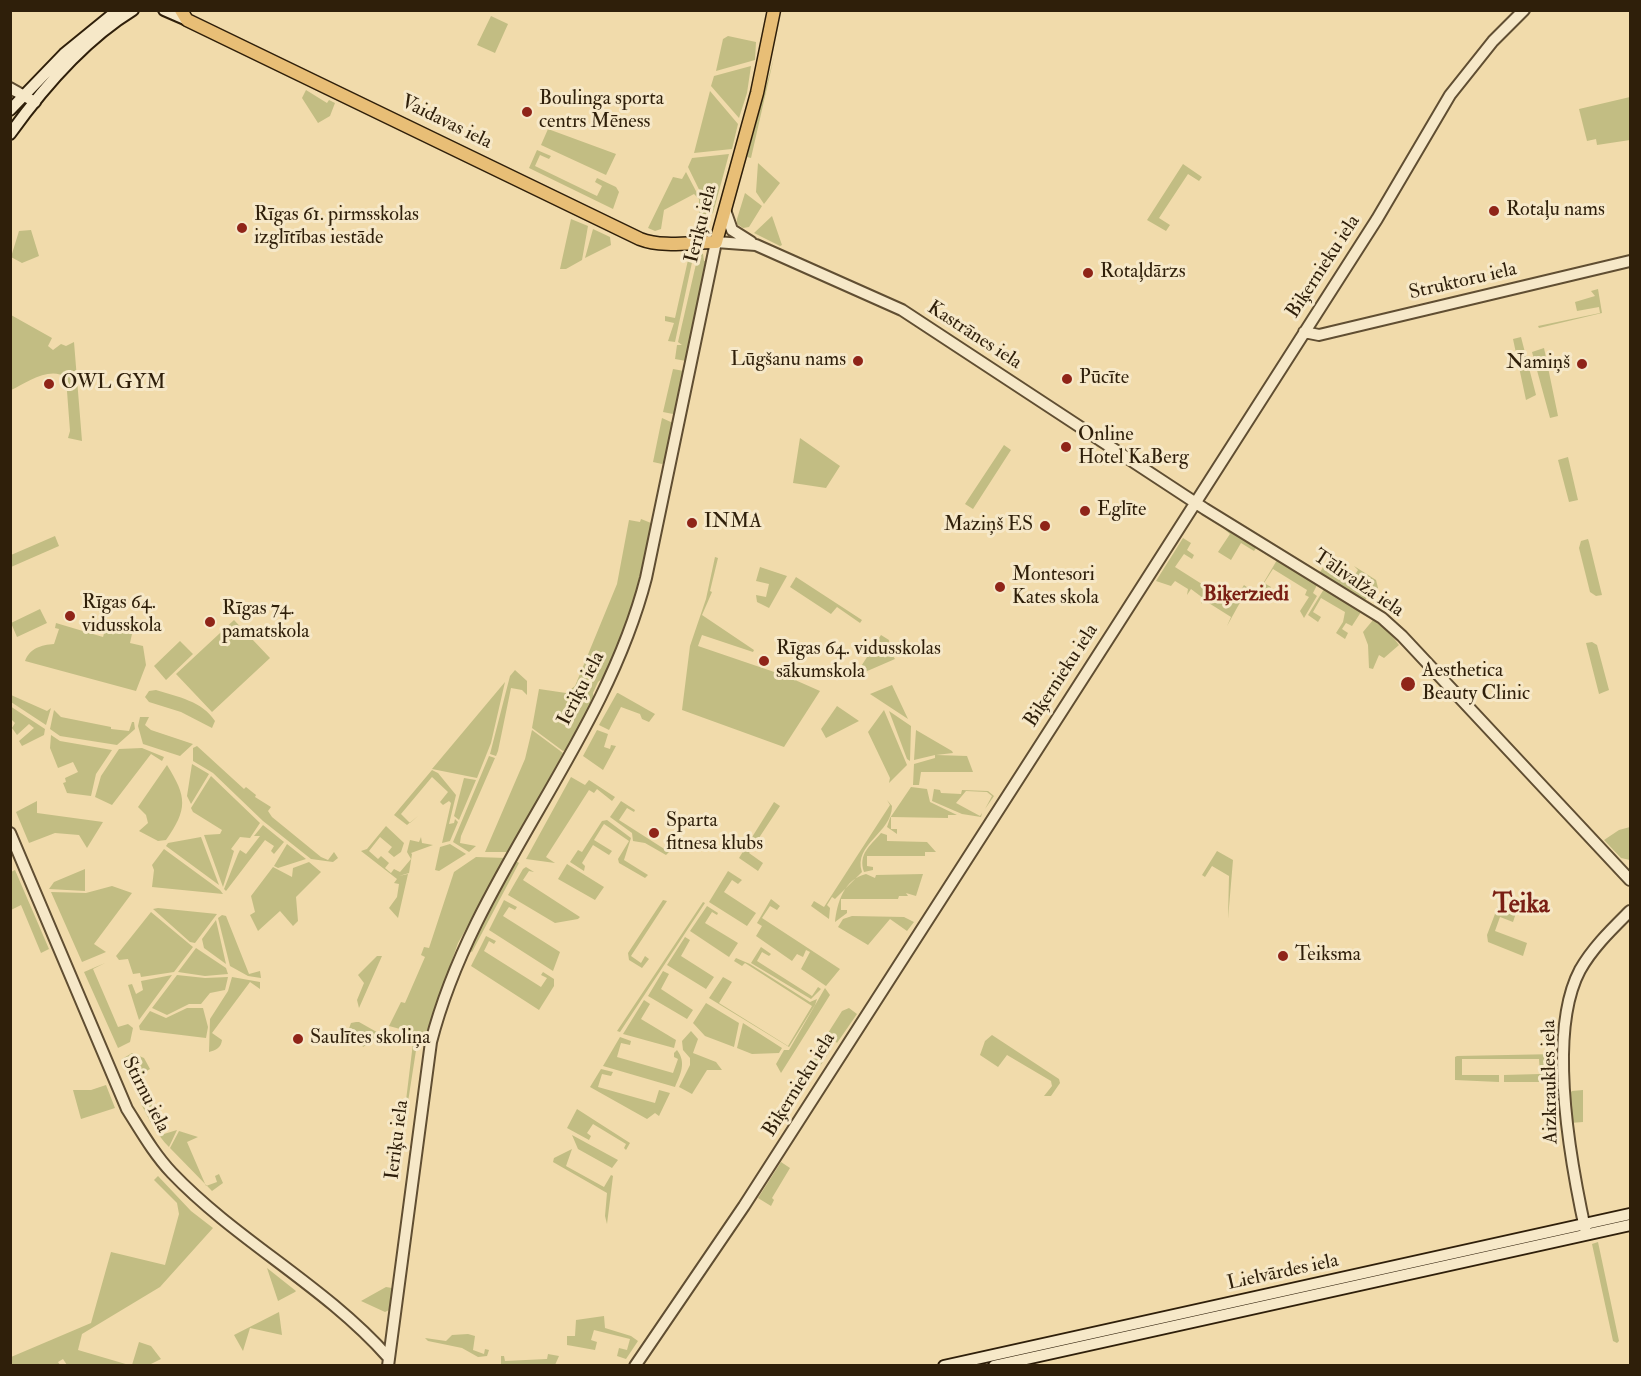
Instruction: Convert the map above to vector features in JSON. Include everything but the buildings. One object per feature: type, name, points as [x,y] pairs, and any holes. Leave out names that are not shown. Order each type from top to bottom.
[{"type":"main road","name":"Ieriķu iela","points":[[716,242],[757,93],[774,10]]},
{"type":"main road","name":"Vaidavas iela","points":[[184,15],[640,239],[652,243],[716,242]]},
{"type":"street","points":[[10,110],[70,49],[118,10]]},
{"type":"street","points":[[10,134],[35,102],[86,46],[133,10]]},
{"type":"street","name":"Vaidavas iela","points":[[164,10],[184,15]]},
{"type":"street","name":"Biķernieku iela","points":[[635,1365],[721,1240],[814,1097],[1377,219],[1455,88],[1493,41],[1524,10]]},
{"type":"street","points":[[10,88],[35,102]]},
{"type":"street","points":[[725,210],[732,230],[756,245]]},
{"type":"street","name":"Kastrānes iela","points":[[716,242],[756,245],[902,310],[1194,502]]},
{"type":"street","name":"Ieriķu iela","points":[[388,1361],[431,1042],[444,994],[460,953],[598,705],[632,628],[646,578],[716,242]]},
{"type":"street","name":"Struktoru iela","points":[[1304,332],[1319,335],[1630,261]]},
{"type":"street","name":"Tālivalža iela","points":[[1194,502],[1395,629],[1630,880]]},
{"type":"street","name":"Stirnu iela","points":[[10,833],[127,1109],[149,1144],[171,1172],[205,1203],[342,1314],[372,1340],[388,1361]]},
{"type":"street","name":"Aizkraukles iela","points":[[1585,1230],[1566,1125],[1567,1022],[1570,1002],[1581,970],[1604,938],[1630,911]]},
{"type":"street","name":"Lielvārdes iela","points":[[1585,1230],[1630,1214]]},
{"type":"street","name":"Lielvārdes iela","points":[[944,1365],[1037,1350],[1585,1230],[1630,1225]]},
{"type":"street","name":"Lielvārdes iela","points":[[994,1365],[1037,1350]]},
{"type":"shaded area","points":[[491,16],[508,24],[495,53],[477,45]]},
{"type":"shaded area","points":[[728,36],[756,42],[755,60],[716,71],[723,39]]},
{"type":"shaded area","points":[[774,57],[751,158],[747,157]]},
{"type":"shaded area","points":[[751,66],[747,93],[739,118],[711,86],[714,76]]},
{"type":"shaded area","points":[[306,90],[327,103],[329,100],[335,103],[330,116],[318,123],[302,98]]},
{"type":"shaded area","points":[[710,91],[738,124],[732,149],[694,153]]},
{"type":"shaded area","points":[[1630,97],[1630,140],[1597,145],[1596,139],[1587,141],[1579,109]]},
{"type":"shaded area","points":[[548,129],[616,154],[606,175],[541,145]]},
{"type":"shaded area","points":[[537,150],[551,156],[549,159],[540,155],[535,166],[597,196],[602,186],[595,182],[597,178],[616,187],[619,192],[613,209],[529,168]]},
{"type":"shaded area","points":[[729,154],[711,214],[688,167],[692,158]]},
{"type":"shaded area","points":[[758,163],[780,183],[764,204],[756,192]]},
{"type":"shaded area","points":[[1183,164],[1202,177],[1199,181],[1188,174],[1159,218],[1170,225],[1166,231],[1147,220]]},
{"type":"shaded area","points":[[686,172],[708,214],[708,227],[699,231],[699,199],[694,194],[664,210],[661,229],[655,231],[648,228],[673,177],[682,179]]},
{"type":"shaded area","points":[[745,193],[762,206],[749,227],[743,228],[737,224],[737,219]]},
{"type":"shaded area","points":[[772,216],[782,245],[780,246],[754,233]]},
{"type":"shaded area","points":[[571,219],[588,226],[582,260],[566,269],[560,269]]},
{"type":"shaded area","points":[[593,229],[610,237],[611,245],[585,258]]},
{"type":"shaded area","points":[[31,230],[39,256],[22,263],[11,257],[19,231]]},
{"type":"shaded area","points":[[690,251],[694,253],[675,342],[668,341],[674,323],[665,321],[665,316],[675,318]]},
{"type":"shaded area","points":[[699,251],[703,254],[704,261],[707,261],[686,361],[675,359],[677,345],[682,345],[678,342]]},
{"type":"shaded area","points":[[1598,289],[1602,313],[1539,328],[1538,326],[1600,313],[1599,307],[1577,311],[1575,302],[1595,296],[1591,291]]},
{"type":"shaded area","points":[[11,315],[52,338],[48,346],[53,350],[61,344],[66,346],[74,342],[82,441],[68,438],[70,431],[66,378],[60,374],[46,374],[11,390]]},
{"type":"shaded area","points":[[1521,337],[1536,395],[1526,400],[1513,339]]},
{"type":"shaded area","points":[[1544,348],[1558,416],[1550,418],[1532,352]]},
{"type":"shaded area","points":[[673,369],[684,371],[673,414],[663,412]]},
{"type":"shaded area","points":[[662,418],[673,423],[665,462],[662,464],[653,462]]},
{"type":"shaded area","points":[[800,438],[840,466],[826,488],[793,483]]},
{"type":"shaded area","points":[[1004,445],[1011,450],[973,509],[965,504]]},
{"type":"shaded area","points":[[1568,457],[1578,500],[1569,502],[1558,460]]},
{"type":"shaded area","points":[[641,519],[651,523],[639,583],[625,633],[608,672],[598,682],[593,693],[594,699],[566,750],[563,751],[532,728],[539,689],[566,693],[575,686],[617,584],[629,520],[640,522]]},
{"type":"shaded area","points":[[1217,523],[1256,548],[1254,551],[1241,543],[1231,560],[1218,552],[1230,534]]},
{"type":"shaded area","points":[[55,536],[59,546],[11,567],[11,555]]},
{"type":"shaded area","points":[[1183,538],[1191,543],[1187,550],[1194,555],[1192,559],[1184,554],[1175,567],[1227,600],[1231,596],[1235,599],[1244,585],[1248,588],[1227,626],[1231,617],[1204,600],[1201,604],[1203,598],[1191,589],[1187,595],[1188,589],[1175,581],[1171,586],[1156,581]]},
{"type":"shaded area","points":[[1588,539],[1602,595],[1596,596],[1590,592],[1579,548],[1581,541]]},
{"type":"shaded area","points":[[1332,554],[1334,555],[1327,566],[1351,581],[1358,570],[1354,566],[1376,580],[1378,588],[1372,596],[1364,600],[1320,572]]},
{"type":"shaded area","points":[[715,557],[718,558],[710,591],[712,592],[702,615],[754,650],[753,652],[702,635],[698,646],[786,676],[820,691],[784,747],[682,710],[690,646],[706,599]]},
{"type":"shaded area","points":[[1277,560],[1317,585],[1313,593],[1317,596],[1304,618],[1300,611],[1309,597],[1305,595],[1307,590],[1273,569],[1264,583],[1271,587],[1268,592],[1261,587]]},
{"type":"shaded area","points":[[760,567],[787,576],[769,608],[757,602],[756,595],[766,597],[769,584],[756,581]]},
{"type":"shaded area","points":[[796,577],[862,620],[860,623],[837,607],[831,614],[790,587]]},
{"type":"shaded area","points":[[1324,589],[1361,612],[1352,626],[1346,623],[1342,629],[1348,633],[1345,639],[1336,633],[1343,622],[1345,612],[1321,598],[1313,612],[1321,617],[1318,622],[1308,615]]},
{"type":"shaded area","points":[[40,609],[47,623],[17,637],[11,623]]},
{"type":"shaded area","points":[[234,620],[270,658],[212,712],[176,674]]},
{"type":"shaded area","points":[[1373,620],[1389,632],[1399,645],[1384,658],[1379,655],[1373,669],[1369,668],[1368,645],[1363,632]]},
{"type":"shaded area","points":[[56,623],[103,637],[106,627],[132,634],[130,643],[143,646],[146,665],[136,691],[25,661],[36,648],[54,644],[59,629],[55,628]]},
{"type":"shaded area","points":[[881,635],[889,640],[890,651],[895,659],[865,672],[860,668]]},
{"type":"shaded area","points":[[180,641],[193,654],[166,680],[154,666]]},
{"type":"shaded area","points":[[1592,642],[1597,645],[1609,690],[1599,694],[1586,643]]},
{"type":"shaded area","points":[[515,670],[527,681],[527,695],[522,690],[511,688],[496,756],[490,754],[510,676]]},
{"type":"shaded area","points":[[505,682],[491,743],[477,778],[432,769]]},
{"type":"shaded area","points":[[892,685],[908,719],[870,694]]},
{"type":"shaded area","points":[[156,690],[196,704],[210,714],[215,721],[212,728],[181,712],[149,702],[145,697],[149,691]]},
{"type":"shaded area","points":[[617,693],[655,714],[649,722],[642,719],[640,714],[621,707],[609,730],[599,725]]},
{"type":"shaded area","points":[[11,695],[47,711],[51,708],[46,725],[11,702]]},
{"type":"shaded area","points":[[10,706],[45,729],[44,735],[22,746],[19,741],[34,728],[29,724],[17,735],[12,728],[15,723],[11,719]]},
{"type":"shaded area","points":[[837,706],[859,721],[826,738],[821,729]]},
{"type":"shaded area","points":[[54,710],[61,717],[111,727],[111,729],[129,731],[134,722],[135,729],[117,745],[60,736],[50,729]]},
{"type":"shaded area","points":[[884,710],[907,765],[889,783],[890,778],[868,732]]},
{"type":"shaded area","points":[[889,711],[911,726],[910,761],[907,759]]},
{"type":"shaded area","points":[[140,717],[149,717],[145,725],[151,730],[193,744],[180,756],[143,744],[138,726]]},
{"type":"shaded area","points":[[532,730],[563,753],[510,852],[485,852],[525,759]]},
{"type":"shaded area","points":[[597,730],[608,734],[604,747],[610,749],[611,745],[616,746],[603,770],[583,756]]},
{"type":"shaded area","points":[[916,730],[953,753],[936,755],[967,756],[973,772],[921,772],[919,785],[913,785],[914,764],[935,758],[935,755],[914,760]]},
{"type":"shaded area","points":[[51,735],[60,741],[112,750],[96,774],[91,796],[67,793],[63,783],[66,782],[65,778],[78,772],[73,762],[58,768],[50,748]]},
{"type":"shaded area","points":[[197,746],[244,789],[246,787],[256,795],[255,797],[271,807],[268,811],[272,817],[321,857],[328,860],[334,852],[338,858],[333,862],[311,859],[263,821],[213,773],[193,761],[193,748]]},
{"type":"shaded area","points":[[142,748],[164,757],[162,761],[151,754],[112,805],[95,797],[101,776],[119,749]]},
{"type":"shaded area","points":[[489,756],[495,758],[461,836],[460,843],[476,846],[469,852],[453,842]]},
{"type":"shaded area","points":[[192,764],[209,774],[191,804],[187,796]]},
{"type":"shaded area","points":[[167,765],[178,786],[182,803],[173,829],[166,840],[158,841],[139,831],[148,823],[146,815],[138,807]]},
{"type":"shaded area","points":[[432,770],[438,773],[456,795],[449,824],[454,823],[455,819],[458,822],[450,841],[442,843],[451,803],[449,801],[443,805],[440,802],[448,792],[432,777],[401,814],[410,823],[407,825],[394,815]]},
{"type":"shaded area","points":[[211,776],[260,823],[250,838],[240,837],[231,849],[234,851],[223,887],[204,835],[220,834],[222,830],[193,812],[191,808]]},
{"type":"shaded area","points":[[571,777],[585,785],[589,780],[615,797],[612,801],[597,789],[594,793],[589,790],[546,857],[555,863],[526,859]]},
{"type":"shaded area","points":[[464,778],[476,780],[459,820],[454,816]]},
{"type":"shaded area","points":[[911,787],[927,789],[930,802],[957,815],[948,815],[948,818],[891,817],[891,829],[897,829],[897,834],[887,827],[890,818]]},
{"type":"shaded area","points":[[934,789],[940,790],[941,793],[961,794],[962,790],[988,791],[994,796],[985,809],[992,796],[987,792],[966,791],[956,803],[980,816],[982,813],[981,817],[962,814],[932,801]]},
{"type":"shaded area","points":[[887,800],[892,806],[886,824],[863,854],[862,872],[835,899],[832,897],[827,905],[830,908],[829,919],[811,906],[814,901],[824,907],[890,805]]},
{"type":"shaded area","points":[[37,801],[37,813],[103,822],[87,848],[79,835],[55,833],[29,843],[16,812]]},
{"type":"shaded area","points":[[621,801],[635,810],[634,812],[627,808],[619,820],[669,852],[666,855],[645,843],[633,841],[632,833],[610,817]]},
{"type":"shaded area","points":[[774,802],[780,806],[749,853],[763,863],[758,871],[739,858]]},
{"type":"shaded area","points":[[607,820],[631,838],[624,860],[648,875],[645,878],[619,863],[618,859],[629,841],[604,824],[594,840],[612,851],[609,855],[593,845],[582,863],[585,866],[584,871],[570,862],[578,850],[582,852],[602,821]]},
{"type":"shaded area","points":[[263,825],[284,842],[274,854],[271,851],[274,846],[265,840],[226,891],[224,889],[240,850],[246,854],[260,836],[254,836]]},
{"type":"shaded area","points":[[386,826],[404,843],[401,852],[394,857],[388,852],[392,847],[380,837],[369,851],[378,859],[381,856],[389,863],[385,868],[391,873],[394,869],[400,872],[411,859],[407,852],[410,840],[419,842],[421,837],[422,843],[433,845],[411,853],[412,854],[409,873],[399,876],[408,874],[398,918],[389,908],[397,897],[399,884],[394,883],[397,879],[361,851],[367,849]]},
{"type":"shaded area","points":[[1630,827],[1630,860],[1621,858],[1604,840],[1619,830]]},
{"type":"shaded area","points":[[881,833],[887,835],[887,841],[927,842],[936,852],[925,852],[925,856],[867,856],[867,866],[873,867],[873,870],[864,872],[864,855]]},
{"type":"shaded area","points":[[201,837],[219,885],[166,846],[168,843]]},
{"type":"shaded area","points":[[287,844],[306,859],[278,868],[274,866]]},
{"type":"shaded area","points":[[450,844],[466,854],[439,871],[435,870],[440,847]]},
{"type":"shaded area","points":[[164,849],[223,894],[152,887],[154,870],[152,865]]},
{"type":"shaded area","points":[[1217,851],[1233,860],[1228,919],[1229,876],[1212,866],[1205,877],[1202,875]]},
{"type":"shaded area","points":[[476,857],[506,858],[458,943],[426,1036],[389,1026],[401,1002],[405,1003],[425,957],[421,955],[424,947],[429,948],[454,872]]},
{"type":"shaded area","points":[[516,861],[519,863],[472,952],[468,950]]},
{"type":"shaded area","points":[[309,862],[321,872],[296,897],[298,921],[293,926],[280,911],[258,931],[250,915],[255,912],[251,896],[273,867],[292,877],[293,868]]},
{"type":"shaded area","points":[[567,864],[604,887],[595,900],[558,879]]},
{"type":"shaded area","points":[[526,867],[534,872],[529,871],[523,880],[580,917],[555,923],[508,895]]},
{"type":"shaded area","points":[[85,869],[85,891],[49,889],[54,882]]},
{"type":"shaded area","points":[[15,870],[49,949],[41,953],[21,905],[11,910],[11,872]]},
{"type":"shaded area","points":[[728,871],[742,880],[738,884],[732,880],[724,892],[756,913],[747,926],[709,902]]},
{"type":"shaded area","points":[[866,874],[875,878],[876,875],[923,874],[916,896],[906,893],[908,896],[899,896],[898,899],[841,899],[841,910],[847,910],[847,913],[835,922],[840,900],[847,886]]},
{"type":"shaded area","points":[[112,886],[132,893],[94,944],[106,952],[82,962],[51,892],[86,893]]},
{"type":"shaded area","points":[[771,899],[780,906],[777,910],[770,906],[762,918],[840,969],[826,986],[801,969],[810,952],[806,950],[803,957],[797,954],[792,961],[756,936],[762,926],[757,923]]},
{"type":"shaded area","points":[[504,900],[517,907],[515,910],[509,907],[503,916],[560,952],[553,971],[489,930]]},
{"type":"shaded area","points":[[663,900],[667,901],[631,956],[641,963],[645,956],[649,959],[642,968],[629,960],[628,953]]},
{"type":"shaded area","points":[[703,902],[705,903],[620,1032],[617,1031]]},
{"type":"shaded area","points":[[707,906],[718,913],[717,915],[712,912],[705,923],[738,943],[729,957],[690,931]]},
{"type":"shaded area","points":[[1498,906],[1516,913],[1513,922],[1500,917],[1495,931],[1527,943],[1523,956],[1488,942],[1487,935]]},
{"type":"shaded area","points":[[153,909],[217,914],[195,943],[190,942]]},
{"type":"shaded area","points":[[151,912],[193,947],[174,972],[141,977],[140,973],[133,974],[128,959],[119,960],[116,956]]},
{"type":"shaded area","points":[[222,915],[226,916],[249,974],[260,971],[261,978],[248,976],[230,966],[218,918]]},
{"type":"shaded area","points":[[852,916],[904,917],[914,922],[907,931],[890,919],[868,945],[838,927],[843,919]]},
{"type":"shaded area","points":[[216,920],[226,964],[204,948],[202,939]]},
{"type":"shaded area","points":[[486,936],[496,941],[494,944],[489,941],[484,951],[541,987],[547,978],[541,975],[543,972],[554,979],[554,986],[539,1010],[471,966]]},
{"type":"shaded area","points":[[685,937],[690,940],[681,956],[714,977],[706,989],[667,965]]},
{"type":"shaded area","points":[[761,947],[771,954],[769,956],[762,952],[757,961],[812,996],[818,987],[821,989],[811,999],[751,963]]},
{"type":"shaded area","points":[[196,948],[226,968],[228,974],[205,976],[178,972]]},
{"type":"shaded area","points":[[377,956],[382,956],[359,1008],[357,1000],[364,983],[358,975]]},
{"type":"shaded area","points":[[736,958],[750,964],[810,1002],[817,999],[789,1047],[709,998],[723,977],[732,982],[719,1003],[788,1046],[812,1006],[745,963],[742,966],[734,961]]},
{"type":"shaded area","points":[[105,963],[93,969],[118,1027],[128,1024],[133,1028],[130,1042],[118,1048],[84,972]]},
{"type":"shaded area","points":[[663,971],[669,974],[661,989],[693,1010],[687,1019],[648,996]]},
{"type":"shaded area","points":[[172,975],[139,1020],[128,985],[132,984],[136,994],[143,990],[141,981]]},
{"type":"shaded area","points":[[177,975],[205,978],[228,977],[225,990],[210,993],[201,1004],[189,1004],[167,1015],[152,1008]]},
{"type":"shaded area","points":[[232,977],[260,982],[260,989],[250,982],[212,1033],[222,1040],[218,1048],[209,1052],[210,1019],[228,991]]},
{"type":"shaded area","points":[[825,988],[830,995],[781,1073],[776,1064],[784,1050],[789,1050]]},
{"type":"shaded area","points":[[644,1000],[650,1004],[641,1019],[676,1040],[674,1048],[623,1034]]},
{"type":"shaded area","points":[[706,1003],[739,1023],[734,1047],[705,1036],[693,1023]]},
{"type":"shaded area","points":[[187,1008],[203,1008],[208,1027],[206,1038],[140,1030],[139,1026],[150,1011],[166,1018]]},
{"type":"shaded area","points":[[849,1008],[857,1014],[837,1043],[828,1033],[842,1011]]},
{"type":"shaded area","points":[[359,1022],[382,1035],[363,1047],[357,1035],[344,1042],[351,1023]]},
{"type":"shaded area","points":[[743,1023],[782,1048],[779,1053],[752,1054],[737,1048]]},
{"type":"shaded area","points":[[691,1031],[698,1039],[693,1053],[716,1062],[722,1070],[707,1070],[692,1094],[679,1087],[690,1065],[690,1058],[683,1050],[682,1041]]},
{"type":"shaded area","points":[[992,1035],[1059,1079],[1060,1083],[1051,1096],[1044,1096],[1052,1086],[1051,1081],[1007,1055],[998,1067],[980,1055],[985,1041]]},
{"type":"shaded area","points":[[620,1037],[631,1041],[630,1045],[621,1043],[617,1057],[673,1073],[678,1059],[674,1057],[677,1050],[682,1064],[675,1087],[603,1066]]},
{"type":"shaded area","points":[[413,1043],[417,1044],[398,1166]]},
{"type":"shaded area","points":[[830,1051],[806,1087],[798,1082],[814,1057]]},
{"type":"shaded area","points":[[132,1053],[144,1058],[150,1069],[140,1075],[164,1134],[177,1130],[169,1147],[147,1116],[122,1059]]},
{"type":"shaded area","points":[[1558,1054],[1558,1082],[1504,1082],[1504,1075],[1540,1074],[1539,1059],[1462,1059],[1462,1075],[1499,1075],[1499,1082],[1455,1080],[1455,1057],[1457,1056]]},
{"type":"shaded area","points":[[601,1069],[613,1072],[611,1076],[602,1074],[598,1087],[655,1103],[659,1090],[670,1093],[659,1116],[655,1113],[647,1119],[590,1087]]},
{"type":"shaded area","points":[[106,1085],[115,1108],[81,1119],[73,1090],[91,1090]]},
{"type":"shaded area","points":[[1583,1090],[1583,1122],[1570,1123],[1569,1094],[1572,1091]]},
{"type":"shaded area","points":[[577,1109],[630,1143],[626,1150],[624,1148],[626,1144],[593,1124],[587,1133],[591,1136],[589,1140],[567,1128]]},
{"type":"shaded area","points":[[179,1131],[198,1137],[187,1142],[205,1184],[170,1148]]},
{"type":"shaded area","points":[[572,1135],[618,1160],[612,1168],[578,1149]]},
{"type":"shaded area","points":[[572,1149],[566,1166],[604,1187],[611,1175],[613,1176],[607,1224],[605,1216],[607,1193],[553,1162],[554,1158]]},
{"type":"shaded area","points":[[781,1162],[790,1168],[772,1198],[774,1200],[771,1206],[758,1198]]},
{"type":"shaded area","points":[[219,1174],[223,1183],[212,1191],[207,1186],[217,1182],[215,1176]]},
{"type":"shaded area","points":[[158,1176],[191,1211],[213,1228],[160,1287],[82,1334],[78,1350],[129,1365],[67,1365],[63,1359],[58,1362],[60,1365],[11,1365],[11,1357],[91,1323],[111,1252],[165,1265],[179,1214],[177,1203],[154,1180]]},
{"type":"shaded area","points":[[1598,1242],[1619,1341],[1617,1343],[1613,1341],[1592,1244]]},
{"type":"shaded area","points":[[267,1268],[296,1291],[278,1301]]},
{"type":"shaded area","points":[[386,1287],[392,1288],[389,1310],[385,1312],[361,1301]]},
{"type":"shaded area","points":[[279,1312],[282,1335],[250,1328],[243,1351],[234,1335]]},
{"type":"shaded area","points":[[604,1316],[605,1328],[631,1336],[638,1341],[626,1359],[617,1356],[619,1348],[627,1350],[630,1339],[594,1330],[591,1340],[597,1342],[595,1350],[567,1345],[567,1336],[575,1336],[576,1320]]},
{"type":"shaded area","points":[[452,1335],[475,1336],[473,1350],[484,1354],[485,1349],[489,1350],[487,1356],[478,1357],[462,1348],[428,1341],[425,1338],[446,1341]]},
{"type":"shaded area","points":[[139,1342],[151,1346],[161,1359],[149,1365],[132,1365]]},
{"type":"shaded area","points":[[548,1354],[559,1356],[555,1365],[501,1365],[501,1356],[504,1356],[505,1361],[547,1359]]},
{"type":"place","name":"Boulinga sporta centrs Mēness","points":[[527,112]]},
{"type":"place","name":"Rotaļu nams","points":[[1494,211]]},
{"type":"place","name":"Rīgas 61. pirmsskolas izglītības iestāde","points":[[242,228]]},
{"type":"place","name":"Rotaļdārzs","points":[[1088,273]]},
{"type":"place","name":"Lūgšanu nams","points":[[858,361]]},
{"type":"place","name":"Namiņš","points":[[1582,364]]},
{"type":"place","name":"Pūcīte","points":[[1067,379]]},
{"type":"place","name":"OWL GYM","points":[[49,384]]},
{"type":"place","name":"Online Hotel KaBerg","points":[[1066,447]]},
{"type":"place","name":"Eglīte","points":[[1085,511]]},
{"type":"place","name":"INMA","points":[[692,523]]},
{"type":"place","name":"Maziņš ES","points":[[1045,526]]},
{"type":"place","name":"Montesori Kates skola","points":[[1000,587]]},
{"type":"place","name":"Rīgas 64. vidusskola","points":[[70,616]]},
{"type":"place","name":"Rīgas 74. pamatskola","points":[[210,622]]},
{"type":"place","name":"Rīgas 64. vidusskolas sākumskola","points":[[764,661]]},
{"type":"place","name":"Aesthetica Beauty Clinic","points":[[1408,684]]},
{"type":"place","name":"Sparta fitnesa klubs","points":[[654,833]]},
{"type":"place","name":"Teiksma","points":[[1283,956]]},
{"type":"place","name":"Saulītes skoliņa","points":[[298,1039]]},
{"type":"district","name":"Biķerziedi","points":[[1246,595]]},
{"type":"district","name":"Teika","points":[[1521,906]]}]
